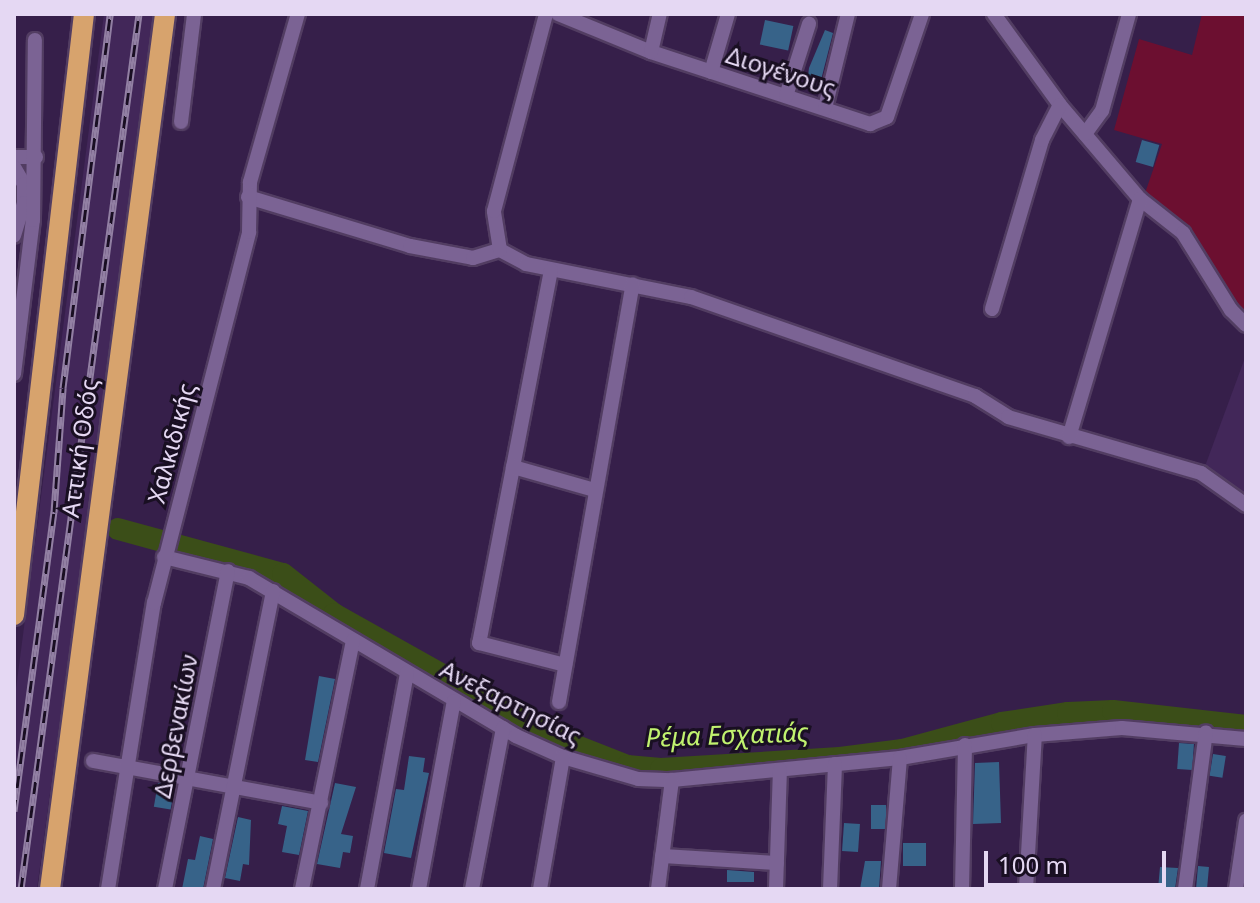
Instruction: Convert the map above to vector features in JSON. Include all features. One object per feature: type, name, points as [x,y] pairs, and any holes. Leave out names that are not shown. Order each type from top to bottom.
[{"type":"highway","name":"Αττική Οδός","points":[[14,615],[84,14]]},
{"type":"highway","name":"Αττική Οδός","points":[[50,889],[165,14]]},
{"type":"street","points":[[181,122],[194,14]]},
{"type":"street","name":"Χαλκιδικής","points":[[108,889],[165,553],[249,232],[248,197],[298,14]]},
{"type":"street","points":[[500,250],[494,211],[546,14]]},
{"type":"street","name":"Διογένους","points":[[558,14],[592,21],[651,52],[880,123],[922,14]]},
{"type":"street","points":[[651,52],[660,14]]},
{"type":"street","points":[[711,72],[728,14]]},
{"type":"street","points":[[825,108],[848,14]]},
{"type":"street","points":[[994,14],[1060,105],[1140,199],[1183,233],[1231,310],[1246,325]]},
{"type":"street","points":[[1085,134],[1102,111],[1129,14]]},
{"type":"street","points":[[786,96],[809,24]]},
{"type":"street","points":[[14,374],[36,157],[35,40]]},
{"type":"street","points":[[992,309],[1042,140],[1060,105]]},
{"type":"street","points":[[14,157],[36,157]]},
{"type":"street","points":[[14,167],[24,184],[21,223],[14,236]]},
{"type":"street","points":[[248,197],[410,246],[473,258],[500,250],[551,270],[633,284],[758,318],[975,396],[1008,417],[1201,473],[1246,505]]},
{"type":"street","points":[[1069,437],[1140,199]]},
{"type":"street","points":[[551,270],[479,643],[565,665]]},
{"type":"street","points":[[559,702],[633,284]]},
{"type":"street","points":[[513,467],[595,490]]},
{"type":"street","name":"Ανεξαρτησίας","points":[[165,553],[228,571],[273,591],[503,728],[563,757],[621,775],[672,780],[780,770],[900,758],[1035,735],[1122,728],[1206,732],[1246,739]]},
{"type":"street","name":"Δερβενακίων","points":[[165,889],[228,571]]},
{"type":"street","points":[[213,889],[273,591]]},
{"type":"street","points":[[302,889],[353,640]]},
{"type":"street","points":[[367,889],[407,673]]},
{"type":"street","points":[[419,889],[454,701]]},
{"type":"street","points":[[472,889],[503,728]]},
{"type":"street","points":[[1185,889],[1206,732]]},
{"type":"street","points":[[1026,889],[1035,735]]},
{"type":"street","points":[[962,889],[965,745]]},
{"type":"street","points":[[540,889],[563,757]]},
{"type":"street","points":[[889,889],[900,758]]},
{"type":"street","points":[[93,761],[321,803]]},
{"type":"street","points":[[830,889],[835,764]]},
{"type":"street","points":[[776,889],[780,770]]},
{"type":"street","points":[[658,889],[672,780]]},
{"type":"street","points":[[1236,889],[1246,821]]},
{"type":"street","points":[[662,856],[777,863]]},
{"type":"shaded area","points":[[104,14],[156,14],[37,889],[14,889],[14,704]]},
{"type":"shaded area","points":[[1202,14],[1245,14],[1246,330],[1182,238],[1144,196],[1162,144],[1114,130],[1139,39],[1192,55]]},
{"type":"shaded area","points":[[1246,355],[1246,497],[1204,469]]},
{"type":"building","points":[[765,20],[793,26],[788,50],[760,44]]},
{"type":"building","points":[[825,30],[833,33],[821,80],[808,76]]},
{"type":"building","points":[[1142,140],[1159,145],[1153,167],[1136,162]]},
{"type":"building","points":[[319,676],[335,679],[318,762],[305,760]]},
{"type":"building","points":[[1179,743],[1194,744],[1192,770],[1177,769]]},
{"type":"building","points":[[1213,754],[1226,756],[1222,778],[1210,776]]},
{"type":"building","points":[[409,756],[425,758],[423,772],[429,773],[411,858],[384,853],[396,789],[404,790]]},
{"type":"building","points":[[999,762],[1001,823],[973,824],[975,763]]},
{"type":"building","points":[[158,783],[175,786],[171,810],[154,807]]},
{"type":"building","points":[[335,783],[356,787],[341,834],[353,836],[350,853],[343,852],[340,868],[317,864]]},
{"type":"building","points":[[871,805],[886,805],[886,829],[871,829]]},
{"type":"building","points":[[282,806],[308,811],[299,855],[282,852],[287,826],[278,824]]},
{"type":"building","points":[[238,817],[251,820],[249,865],[243,864],[240,881],[225,878]]},
{"type":"building","points":[[844,823],[860,824],[858,852],[842,851]]},
{"type":"building","points":[[200,836],[213,839],[203,889],[182,889],[188,859],[195,860]]},
{"type":"building","points":[[903,843],[926,843],[926,866],[903,866]]},
{"type":"building","points":[[865,861],[881,861],[879,889],[860,889]]},
{"type":"building","points":[[1198,866],[1209,867],[1207,888],[1196,887]]},
{"type":"building","points":[[1160,867],[1178,868],[1175,889],[1158,889]]},
{"type":"building","points":[[727,870],[754,872],[754,882],[727,882]]},
{"type":"waterway","name":"Ρέμα Εσχατιάς","points":[[118,529],[283,574],[334,614],[551,736],[627,766],[661,769],[840,758],[902,750],[1002,723],[1068,713],[1113,711],[1246,726]]},
{"type":"railway","points":[[14,811],[54,512],[63,388],[110,14]]},
{"type":"railway","points":[[21,889],[139,14]]}]
